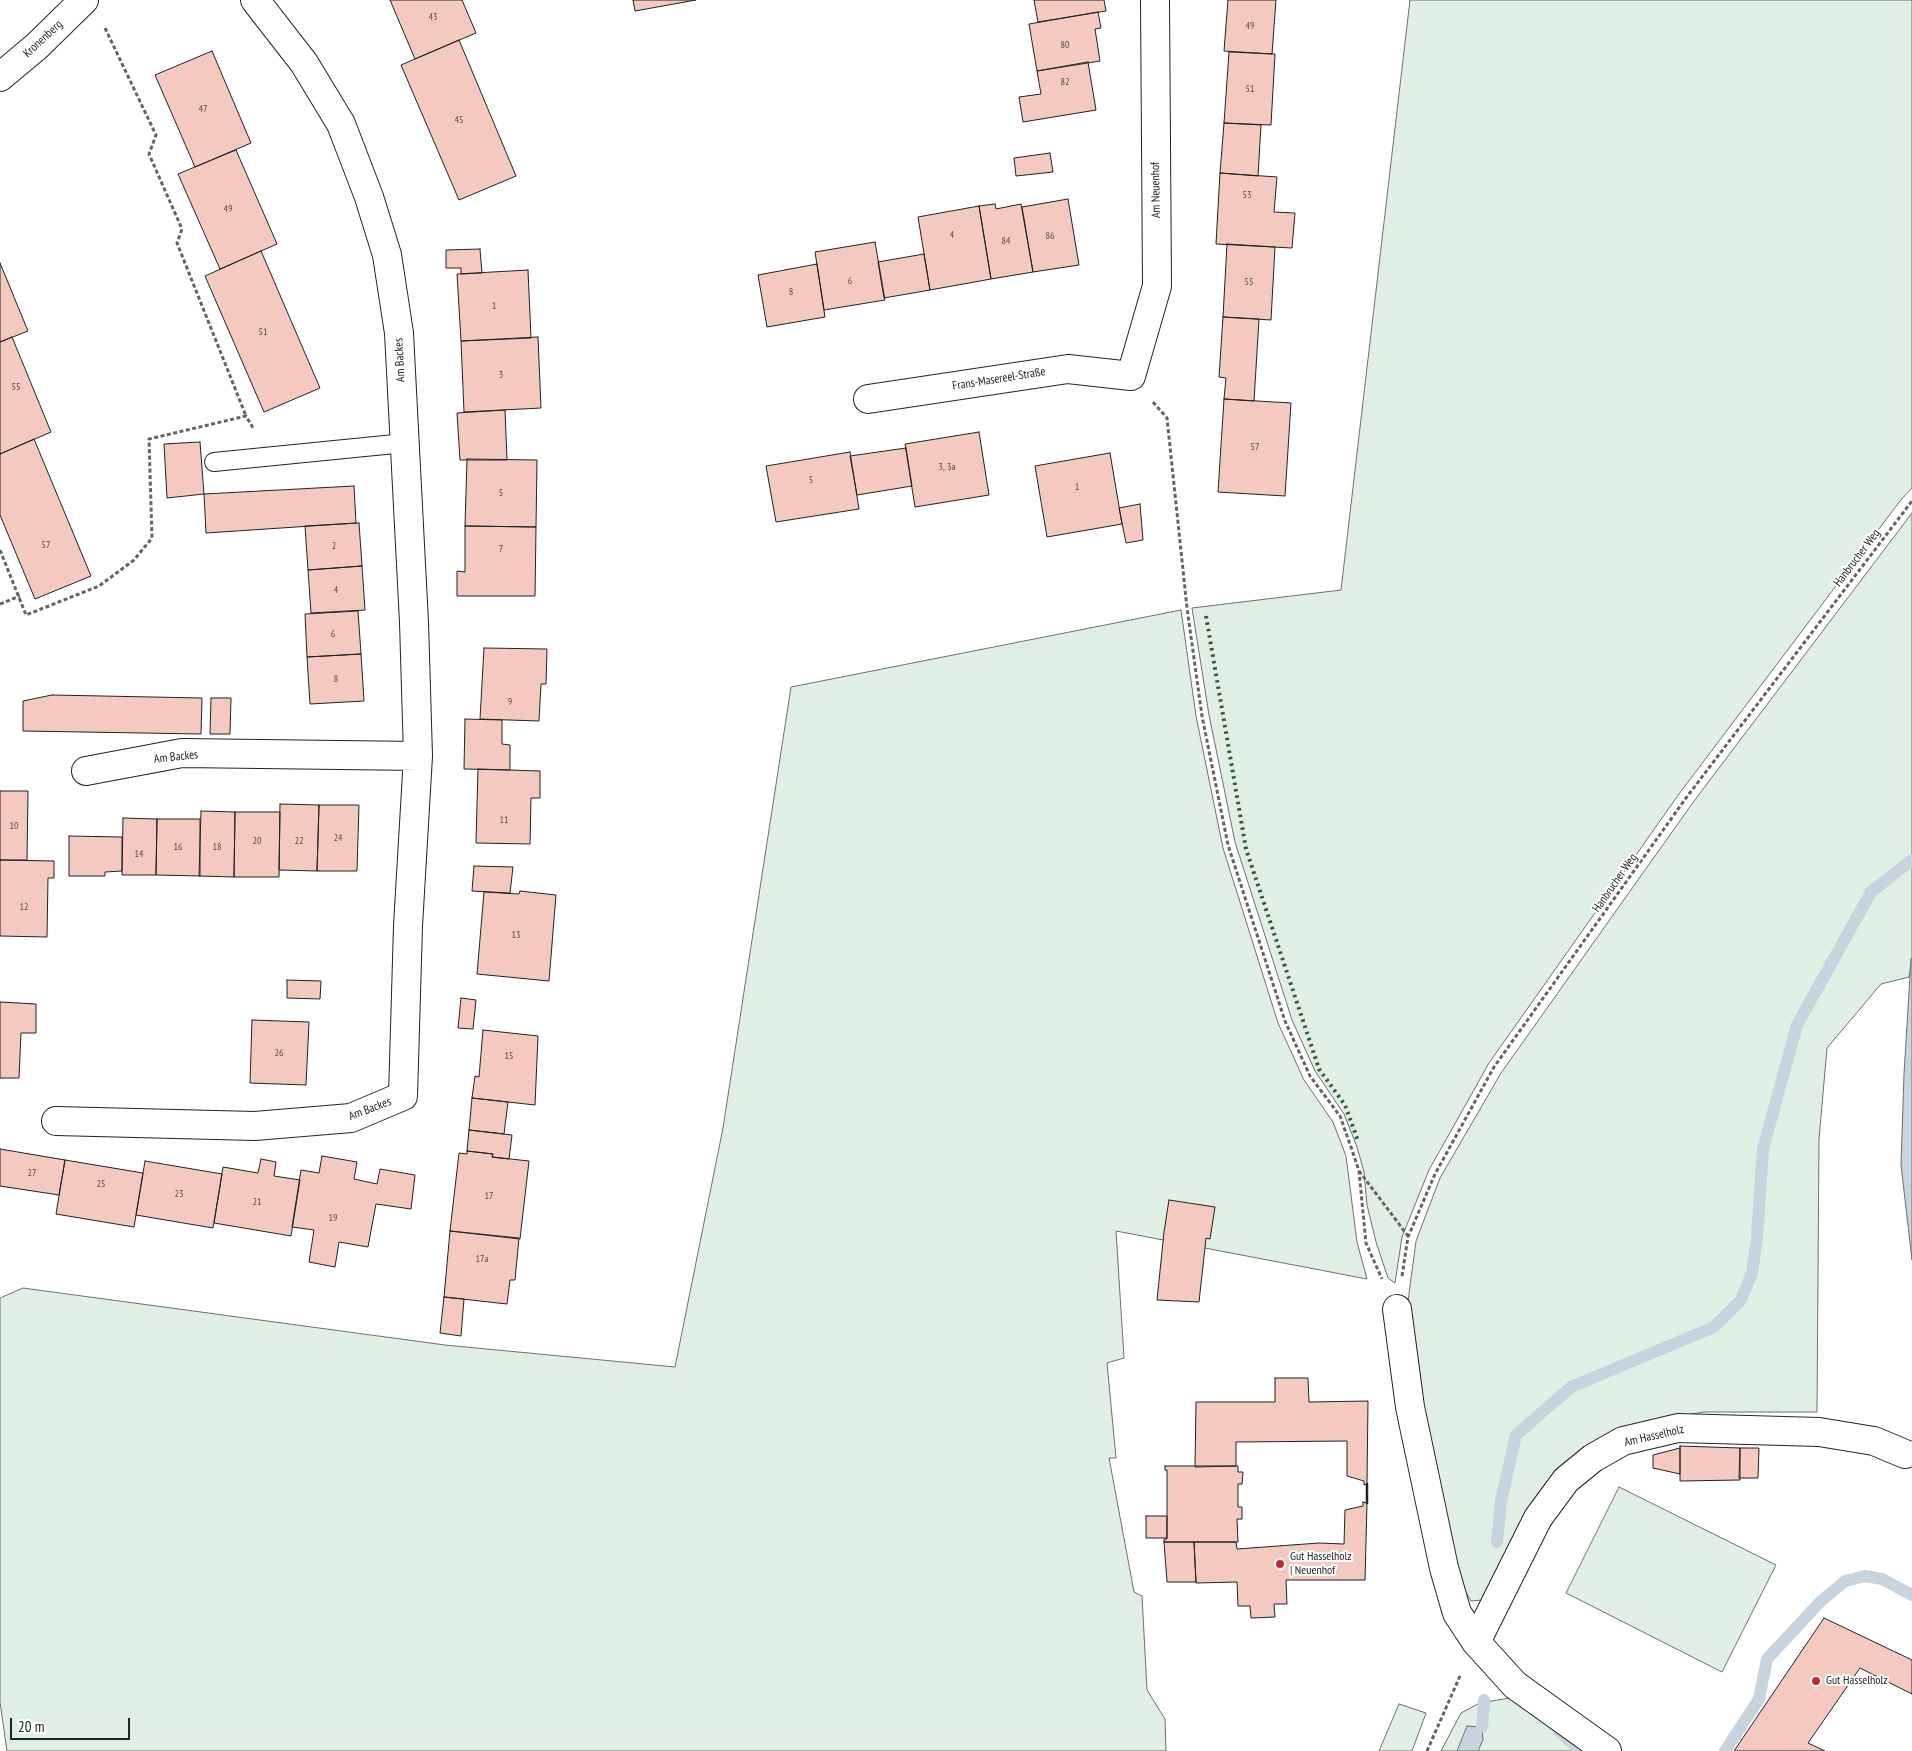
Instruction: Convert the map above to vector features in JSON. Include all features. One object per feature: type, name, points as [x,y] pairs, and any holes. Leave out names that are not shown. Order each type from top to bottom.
[{"type":"street","name":"Kronenberg","points":[[0,77],[37,46],[84,0]]},
{"type":"street","name":"Am Backes","points":[[56,1120],[254,1126],[351,1118],[403,1096],[408,926],[418,756],[414,622],[398,323],[387,255],[369,197],[342,124],[304,63],[255,0]]},
{"type":"street","name":"Am Neuenhof","points":[[1130,376],[1157,286],[1155,0]]},
{"type":"street","name":"Frans-Masereel-Straße","points":[[868,399],[1068,369],[1130,376]]},
{"type":"street","name":"Am Backes","points":[[86,771],[182,754],[418,756]]},
{"type":"street","points":[[1397,1309],[1410,1407],[1444,1568],[1457,1613],[1476,1642],[1515,1685],[1607,1751]]},
{"type":"street","name":"Am Hasselholz","points":[[1476,1642],[1538,1518],[1566,1480],[1592,1458],[1623,1441],[1678,1428],[1819,1432],[1874,1441],[1908,1455]]},
{"type":"lane","points":[[214,462],[405,442]]},
{"type":"path","points":[[103,25],[156,135],[149,154],[182,229],[177,243],[246,416],[268,457]]},
{"type":"path","points":[[1130,376],[1167,418],[1187,608],[1202,716],[1228,845],[1285,1021],[1310,1076],[1340,1116],[1359,1171],[1366,1243],[1397,1309]]},
{"type":"path","points":[[0,550],[26,615],[99,586],[134,560],[152,538],[149,439],[246,416]]},
{"type":"path","name":"Hanbrucher Weg","points":[[1397,1309],[1408,1236],[1435,1174],[1494,1068],[1686,798],[1912,501]]},
{"type":"path","points":[[0,604],[20,596]]},
{"type":"path","points":[[1359,1171],[1408,1236]]},
{"type":"path","points":[[1427,1751],[1476,1642]]},
{"type":"green space","points":[[1410,0],[1912,0],[1912,488],[1900,501],[1679,794],[1489,1063],[1429,1170],[1402,1237],[1395,1283],[1388,1278],[1376,1242],[1367,1205],[1364,1172],[1357,1147],[1344,1114],[1315,1071],[1292,1020],[1235,842],[1209,715],[1192,608],[1341,590]]},
{"type":"green space","points":[[1912,513],[1912,959],[1909,977],[1881,984],[1827,1048],[1819,1139],[1817,1412],[1704,1412],[1649,1422],[1587,1452],[1482,1600],[1471,1601],[1457,1577],[1418,1404],[1407,1309],[1416,1241],[1440,1178],[1501,1073],[1694,801]]},
{"type":"green space","points":[[1181,610],[1196,716],[1223,848],[1278,1023],[1304,1080],[1333,1122],[1346,1156],[1357,1242],[1367,1279],[1116,1231],[1124,1358],[1107,1363],[1116,1458],[1109,1458],[1134,1592],[1142,1596],[1147,1690],[1165,1719],[1166,1751],[7,1751],[0,1702],[0,1298],[23,1288],[445,1345],[675,1367],[723,1128],[791,687]]},
{"type":"green space","points":[[1619,1487],[1776,1565],[1722,1672],[1566,1593]]},
{"type":"green space","points":[[1510,1698],[1582,1751],[1441,1751],[1461,1713],[1480,1703]]},
{"type":"green space","points":[[1399,1704],[1426,1713],[1412,1751],[1379,1751]]},
{"type":"shaded area","points":[[1912,959],[1912,1260],[1901,1165]]},
{"type":"shaded area","points":[[1467,1726],[1482,1727],[1483,1740],[1478,1751],[1457,1751]]},
{"type":"building","points":[[390,0],[462,0],[476,33],[415,59]]},
{"type":"building","points":[[633,0],[696,0],[635,11]]},
{"type":"building","points":[[1034,0],[1104,0],[1106,11],[1038,22]]},
{"type":"building","points":[[1228,0],[1276,0],[1272,54],[1224,51]]},
{"type":"building","points":[[1098,12],[1101,28],[1095,29],[1100,61],[1037,71],[1029,24]]},
{"type":"building","points":[[459,40],[516,176],[459,200],[401,65]]},
{"type":"building","points":[[212,51],[251,143],[195,167],[155,75]]},
{"type":"building","points":[[1229,52],[1275,54],[1271,125],[1224,123]]},
{"type":"building","points":[[1088,62],[1096,110],[1023,122],[1019,97],[1041,94],[1037,71]]},
{"type":"building","points":[[1224,123],[1261,125],[1258,176],[1220,173]]},
{"type":"building","points":[[236,150],[277,244],[220,269],[178,174]]},
{"type":"building","points":[[1050,153],[1053,172],[1016,176],[1014,158]]},
{"type":"building","points":[[1220,173],[1277,177],[1274,212],[1295,213],[1292,248],[1216,244]]},
{"type":"building","points":[[1068,199],[1079,265],[1033,272],[1022,207]]},
{"type":"building","points":[[995,204],[996,209],[1021,204],[1033,272],[991,279],[979,206]]},
{"type":"building","points":[[979,206],[991,279],[930,290],[918,217]]},
{"type":"building","points":[[875,242],[885,300],[824,310],[815,252]]},
{"type":"building","points":[[1227,244],[1275,247],[1271,320],[1223,317]]},
{"type":"building","points":[[480,249],[482,273],[461,274],[461,268],[446,268],[446,250]]},
{"type":"building","points":[[261,251],[320,388],[264,412],[205,276]]},
{"type":"building","points":[[924,254],[930,290],[884,298],[878,262]]},
{"type":"building","points":[[0,263],[28,331],[0,342]]},
{"type":"building","points":[[817,264],[825,317],[767,327],[758,275]]},
{"type":"building","points":[[528,270],[531,338],[461,341],[457,274]]},
{"type":"building","points":[[1223,317],[1259,319],[1254,401],[1224,399],[1226,378],[1219,377]]},
{"type":"building","points":[[12,337],[51,432],[0,454],[0,342]]},
{"type":"building","points":[[538,337],[541,408],[464,412],[461,341]]},
{"type":"building","points":[[1224,399],[1291,403],[1285,496],[1218,492]]},
{"type":"building","points":[[505,410],[507,460],[460,460],[457,413]]},
{"type":"building","points":[[979,432],[989,495],[915,507],[905,444]]},
{"type":"building","points":[[34,439],[91,576],[35,599],[0,515],[0,454]]},
{"type":"building","points":[[200,442],[204,494],[167,498],[164,444]]},
{"type":"building","points":[[906,448],[912,486],[857,495],[850,456]]},
{"type":"building","points":[[850,452],[859,509],[776,522],[766,466]]},
{"type":"building","points":[[1110,453],[1122,524],[1047,537],[1035,466]]},
{"type":"building","points":[[467,459],[537,460],[536,527],[465,526]]},
{"type":"building","points":[[354,486],[356,523],[206,533],[204,494]]},
{"type":"building","points":[[1140,504],[1143,540],[1126,543],[1119,508]]},
{"type":"building","points":[[359,523],[362,566],[308,570],[305,526]]},
{"type":"building","points":[[465,526],[536,527],[535,596],[457,596],[457,571],[465,572]]},
{"type":"building","points":[[362,566],[365,610],[311,613],[308,570]]},
{"type":"building","points":[[358,611],[361,654],[307,657],[305,614]]},
{"type":"building","points":[[484,648],[547,649],[546,684],[541,684],[539,721],[480,719]]},
{"type":"building","points":[[361,654],[364,701],[310,704],[307,657]]},
{"type":"building","points":[[52,695],[202,698],[201,734],[23,731],[23,701]]},
{"type":"building","points":[[211,698],[231,698],[230,734],[210,734]]},
{"type":"building","points":[[465,719],[502,720],[502,744],[510,745],[510,770],[464,769]]},
{"type":"building","points":[[478,769],[540,771],[540,798],[531,798],[530,844],[476,843]]},
{"type":"building","points":[[0,791],[28,791],[27,860],[0,860]]},
{"type":"building","points":[[280,804],[319,805],[317,871],[279,870]]},
{"type":"building","points":[[319,805],[359,805],[357,871],[317,871]]},
{"type":"building","points":[[201,811],[235,812],[234,877],[199,876]]},
{"type":"building","points":[[235,812],[280,812],[279,877],[234,877]]},
{"type":"building","points":[[123,818],[157,819],[156,875],[122,875]]},
{"type":"building","points":[[157,819],[200,819],[200,876],[156,875]]},
{"type":"building","points":[[69,836],[122,837],[122,871],[105,872],[105,876],[69,876]]},
{"type":"building","points":[[0,860],[54,861],[54,878],[48,878],[47,937],[0,936]]},
{"type":"building","points":[[474,866],[513,867],[510,893],[472,891]]},
{"type":"building","points":[[520,891],[556,895],[549,981],[477,974],[484,892],[519,894]]},
{"type":"building","points":[[287,980],[321,981],[320,999],[287,998]]},
{"type":"building","points":[[461,998],[476,1000],[473,1029],[458,1028]]},
{"type":"building","points":[[0,1002],[36,1004],[36,1033],[21,1033],[19,1078],[0,1078]]},
{"type":"building","points":[[252,1020],[309,1022],[306,1085],[250,1083]]},
{"type":"building","points":[[483,1030],[538,1036],[535,1105],[472,1098],[475,1076],[479,1077]]},
{"type":"building","points":[[472,1098],[508,1102],[504,1134],[469,1130]]},
{"type":"building","points":[[469,1130],[512,1135],[509,1159],[492,1157],[493,1154],[467,1151]]},
{"type":"building","points":[[0,1149],[65,1160],[59,1195],[0,1186]]},
{"type":"building","points":[[467,1151],[493,1154],[492,1157],[529,1161],[520,1239],[450,1231],[459,1153],[467,1154]]},
{"type":"building","points":[[322,1156],[357,1162],[354,1179],[377,1184],[380,1169],[415,1175],[411,1209],[376,1204],[368,1247],[339,1242],[335,1267],[309,1262],[314,1230],[292,1227],[301,1170],[319,1173]]},
{"type":"building","points":[[261,1159],[276,1162],[274,1176],[300,1180],[291,1236],[214,1223],[223,1167],[258,1173]]},
{"type":"building","points":[[65,1160],[143,1173],[134,1227],[56,1214]]},
{"type":"building","points":[[145,1161],[222,1174],[213,1228],[136,1215]]},
{"type":"building","points":[[1169,1200],[1215,1207],[1210,1239],[1206,1238],[1199,1302],[1157,1300]]},
{"type":"building","points":[[450,1231],[519,1238],[515,1280],[510,1280],[507,1304],[444,1297]]},
{"type":"building","points":[[444,1297],[464,1299],[461,1336],[440,1333]]},
{"type":"building","points":[[1275,1378],[1308,1378],[1309,1402],[1368,1401],[1367,1484],[1364,1485],[1364,1481],[1347,1476],[1347,1441],[1236,1442],[1236,1466],[1195,1467],[1196,1402],[1275,1402]]},
{"type":"building","points":[[1680,1446],[1740,1448],[1740,1480],[1680,1481]]},
{"type":"building","points":[[1680,1448],[1680,1474],[1653,1468],[1653,1455]]},
{"type":"building","points":[[1740,1448],[1759,1448],[1758,1478],[1739,1478]]},
{"type":"building","points":[[1165,1466],[1238,1466],[1238,1472],[1243,1472],[1242,1484],[1238,1484],[1238,1507],[1242,1507],[1242,1519],[1237,1519],[1238,1542],[1164,1542],[1164,1539],[1167,1539],[1167,1470],[1165,1470]]},
{"type":"building","name":"Gut Hasselholz | Neuenhof","points":[[1363,1502],[1367,1503],[1365,1580],[1286,1580],[1287,1604],[1274,1604],[1275,1617],[1251,1618],[1250,1606],[1238,1606],[1237,1582],[1196,1583],[1194,1542],[1236,1542],[1237,1549],[1319,1543],[1344,1544],[1345,1510],[1363,1506]]},
{"type":"building","points":[[1146,1516],[1167,1516],[1167,1538],[1146,1538]]},
{"type":"building","points":[[1164,1542],[1194,1542],[1196,1582],[1167,1582]]},
{"type":"building","name":"Gut Hasselholz","points":[[1824,1618],[1912,1660],[1912,1694],[1860,1668],[1808,1743],[1825,1751],[1734,1751]]},
{"type":"waterway","points":[[1497,1542],[1501,1501],[1516,1435],[1571,1387],[1714,1327],[1741,1300],[1752,1273],[1757,1238],[1763,1149],[1797,1025],[1871,892],[1912,860]]},
{"type":"waterway","points":[[1725,1751],[1759,1699],[1767,1659],[1820,1602],[1845,1581],[1865,1576],[1882,1579],[1912,1595]]},
{"type":"waterway","points":[[1482,1727],[1484,1700]]},
{"type":"waterway","points":[[1559,1731],[1581,1751]]},
{"type":"hedge","points":[[1206,616],[1246,849],[1319,1069],[1345,1105],[1358,1141]]},
{"type":"wall","points":[[1367,1484],[1367,1503]]},
{"type":"place","name":"Gut Hasselholz | Neuenhof","points":[[1280,1564]]},
{"type":"place","name":"Gut Hasselholz","points":[[1816,1681]]}]
